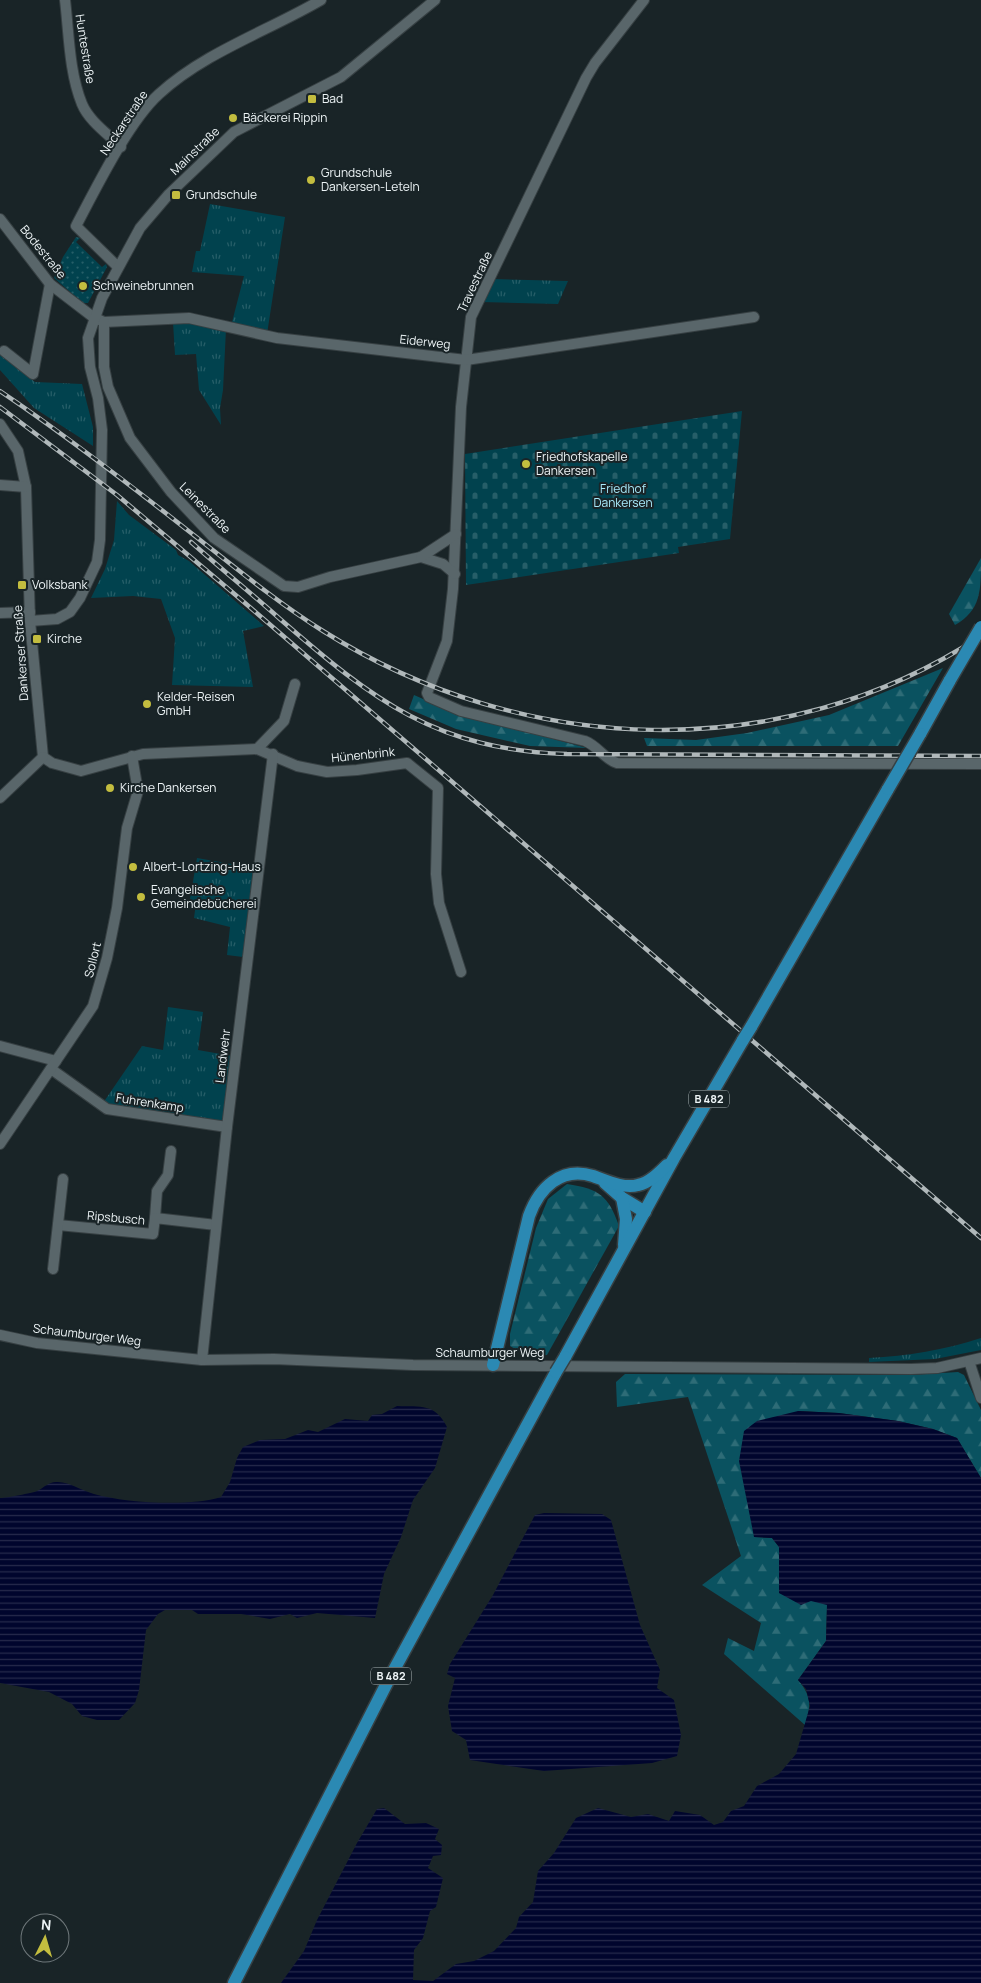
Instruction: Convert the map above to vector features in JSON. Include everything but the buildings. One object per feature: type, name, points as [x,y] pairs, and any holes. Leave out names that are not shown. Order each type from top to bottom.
[{"type":"main road","name":"B 482","points":[[234,1983],[389,1679],[556,1372],[674,1158],[981,627]]},
{"type":"main road","points":[[493,1365],[534,1201],[548,1184],[562,1176],[578,1174],[632,1186],[647,1182],[674,1158]]},
{"type":"main road","points":[[601,1180],[622,1198],[648,1206]]},
{"type":"main road","points":[[621,1185],[648,1206]]},
{"type":"main road","points":[[622,1198],[626,1218],[624,1250]]},
{"type":"street","name":"Huntestraße","points":[[66,0],[74,69],[82,104],[95,123],[121,147]]},
{"type":"street","name":"Neckarstraße","points":[[118,267],[76,226],[121,147],[142,115],[158,95],[173,82],[227,49],[321,0]]},
{"type":"street","name":"Mainstraße","points":[[0,613],[57,619],[70,612],[80,598],[97,562],[100,540],[102,430],[101,412],[90,367],[88,338],[94,317],[118,267],[148,218],[234,132],[257,118],[341,77],[436,0]]},
{"type":"street","name":"Travestraße","points":[[644,0],[595,63],[586,78],[471,317],[461,406],[455,574],[447,641],[427,693],[432,700],[470,713],[585,741],[600,750],[608,760],[617,763],[981,764]]},
{"type":"street","name":"Bodestraße","points":[[0,219],[50,284],[94,317]]},
{"type":"street","points":[[4,351],[33,374],[50,284]]},
{"type":"street","name":"Eiderweg","points":[[94,317],[104,322],[189,318],[277,338],[466,360],[754,317]]},
{"type":"street","name":"Leinestraße","points":[[104,322],[104,367],[108,387],[130,438],[171,492],[214,538],[284,586],[291,587],[421,556],[456,534]]},
{"type":"street","name":"Dankerser Straße","points":[[0,424],[18,451],[26,487],[30,617],[43,757]]},
{"type":"street","points":[[0,485],[26,487]]},
{"type":"street","points":[[421,556],[443,564],[455,574]]},
{"type":"street","points":[[257,749],[284,721],[296,684]]},
{"type":"street","name":"Hünenbrink","points":[[43,757],[52,763],[81,771],[132,756],[257,749],[273,754],[297,766],[327,772],[357,770],[407,762],[438,788],[436,874],[439,903],[461,972]]},
{"type":"street","name":"Landwehr","points":[[202,1360],[227,1128],[273,754]]},
{"type":"street","name":"Sollort","points":[[0,1144],[5,1126],[53,1065],[92,1006],[107,958],[117,908],[127,828],[138,791],[132,756]]},
{"type":"street","points":[[0,798],[43,757]]},
{"type":"street","points":[[0,1046],[53,1065]]},
{"type":"street","name":"Fuhrenkamp","points":[[53,1065],[107,1109],[227,1128]]},
{"type":"street","points":[[155,1218],[157,1191],[168,1175],[171,1151]]},
{"type":"street","points":[[53,1269],[63,1179]]},
{"type":"street","name":"Ripsbusch","points":[[58,1226],[153,1234],[155,1218],[216,1225]]},
{"type":"street","name":"Schaumburger Weg","points":[[0,1336],[37,1343],[202,1360],[911,1369],[936,1368],[981,1358]]},
{"type":"street","points":[[969,1361],[981,1398]]},
{"type":"green space","points":[[210,204],[285,217],[267,334],[231,326],[244,276],[192,272],[196,251],[200,251]]},
{"type":"green space","points":[[76,237],[80,238],[76,242],[102,267],[106,264],[107,267],[88,303],[83,303],[54,278],[63,257]]},
{"type":"green space","points":[[493,279],[568,281],[558,304],[482,302]]},
{"type":"green space","points":[[173,322],[193,323],[226,329],[223,390],[220,408],[221,425],[199,390],[196,354],[175,355]]},
{"type":"green space","points":[[0,355],[35,382],[82,384],[93,427],[93,446],[34,408],[0,370]]},
{"type":"green space","name":"Friedhof Dankersen","points":[[742,411],[730,539],[678,547],[679,553],[466,585],[465,454]]},
{"type":"green space","points":[[117,501],[129,515],[176,550],[178,555],[189,561],[264,626],[243,631],[253,687],[172,685],[175,638],[161,599],[133,596],[91,598],[105,569],[114,540]]},
{"type":"green space","points":[[981,558],[980,590],[975,606],[964,619],[955,625],[949,614]]},
{"type":"green space","points":[[943,668],[898,746],[647,746],[644,738],[696,740],[747,733],[829,715]]},
{"type":"green space","points":[[414,695],[455,713],[587,748],[530,746],[456,729],[409,709]]},
{"type":"green space","points":[[197,858],[254,868],[243,957],[227,955],[230,927],[194,918],[196,903],[190,899]]},
{"type":"green space","points":[[168,1007],[203,1012],[198,1050],[232,1056],[224,1120],[219,1123],[111,1106],[103,1103],[142,1046],[163,1050]]},
{"type":"green space","points":[[567,1184],[587,1188],[601,1195],[611,1207],[619,1226],[547,1355],[527,1356],[510,1346],[510,1334],[536,1228],[548,1199]]},
{"type":"green space","points":[[981,1338],[981,1350],[935,1359],[869,1362],[869,1358],[926,1352]]},
{"type":"green space","points":[[958,1372],[964,1375],[981,1410],[981,1478],[957,1438],[933,1429],[898,1421],[839,1413],[798,1411],[754,1537],[772,1538],[779,1547],[779,1593],[827,1604],[826,1641],[798,1680],[806,1691],[809,1701],[805,1725],[724,1654],[728,1638],[754,1651],[761,1623],[702,1585],[741,1556],[688,1397],[617,1407],[616,1382],[625,1374],[911,1375]]},
{"type":"shaded area","points":[[397,1406],[420,1407],[432,1410],[438,1414],[447,1427],[435,1468],[413,1500],[401,1537],[384,1574],[375,1618],[317,1613],[297,1618],[290,1614],[270,1619],[241,1614],[198,1614],[192,1610],[165,1610],[158,1614],[146,1630],[139,1690],[135,1703],[119,1720],[97,1720],[82,1716],[72,1704],[49,1692],[0,1683],[0,1498],[34,1492],[55,1482],[67,1483],[94,1494],[140,1502],[192,1502],[221,1497],[230,1482],[237,1458],[243,1447],[260,1440],[285,1439],[308,1430],[318,1432],[345,1419],[368,1421],[372,1415],[382,1414]]},
{"type":"shaded area","points":[[798,1411],[839,1413],[898,1421],[933,1429],[957,1438],[981,1478],[981,1983],[281,1983],[304,1951],[317,1920],[377,1809],[384,1808],[405,1824],[426,1823],[439,1829],[435,1839],[442,1845],[441,1855],[433,1856],[428,1868],[443,1878],[436,1907],[430,1911],[423,1938],[414,1950],[413,1980],[433,1981],[456,1964],[474,1961],[494,1951],[516,1928],[519,1917],[533,1902],[538,1871],[554,1853],[576,1818],[598,1808],[631,1817],[648,1814],[669,1821],[675,1811],[700,1815],[714,1825],[723,1822],[731,1811],[744,1806],[757,1786],[779,1774],[796,1754],[810,1706],[806,1689],[798,1680],[826,1641],[827,1605],[811,1601],[801,1605],[779,1593],[779,1547],[772,1538],[754,1537],[739,1461],[744,1431],[757,1421]]},
{"type":"shaded area","points":[[544,1513],[602,1514],[611,1520],[640,1625],[660,1670],[657,1688],[674,1700],[681,1735],[677,1756],[652,1763],[544,1771],[470,1760],[466,1740],[452,1731],[448,1706],[455,1678],[447,1674],[450,1664],[493,1595],[535,1515]]},
{"type":"railway","points":[[0,391],[94,458],[270,595],[323,631],[401,673],[482,703],[567,722],[652,730],[738,725],[822,708],[904,679],[981,636]]},
{"type":"railway","points":[[0,407],[117,495],[238,597],[981,1238]]},
{"type":"railway","points":[[191,542],[314,648],[378,697],[410,716],[444,731],[481,743],[521,750],[567,754],[981,756]]},
{"type":"place","name":"Bad","points":[[312,99]]},
{"type":"place","name":"Bäckerei Rippin","points":[[233,118]]},
{"type":"place","name":"Grundschule Dankersen-Leteln","points":[[311,180]]},
{"type":"place","name":"Grundschule","points":[[176,195]]},
{"type":"place","name":"Schweinebrunnen","points":[[83,286]]},
{"type":"place","name":"Friedhofskapelle Dankersen","points":[[526,464]]},
{"type":"place","name":"Volksbank","points":[[22,585]]},
{"type":"place","name":"Kirche","points":[[37,639]]},
{"type":"place","name":"Kelder-Reisen GmbH","points":[[147,704]]},
{"type":"place","name":"Kirche Dankersen","points":[[110,788]]},
{"type":"place","name":"Albert-Lortzing-Haus","points":[[133,867]]},
{"type":"place","name":"Evangelische Gemeindebücherei","points":[[141,897]]}]
